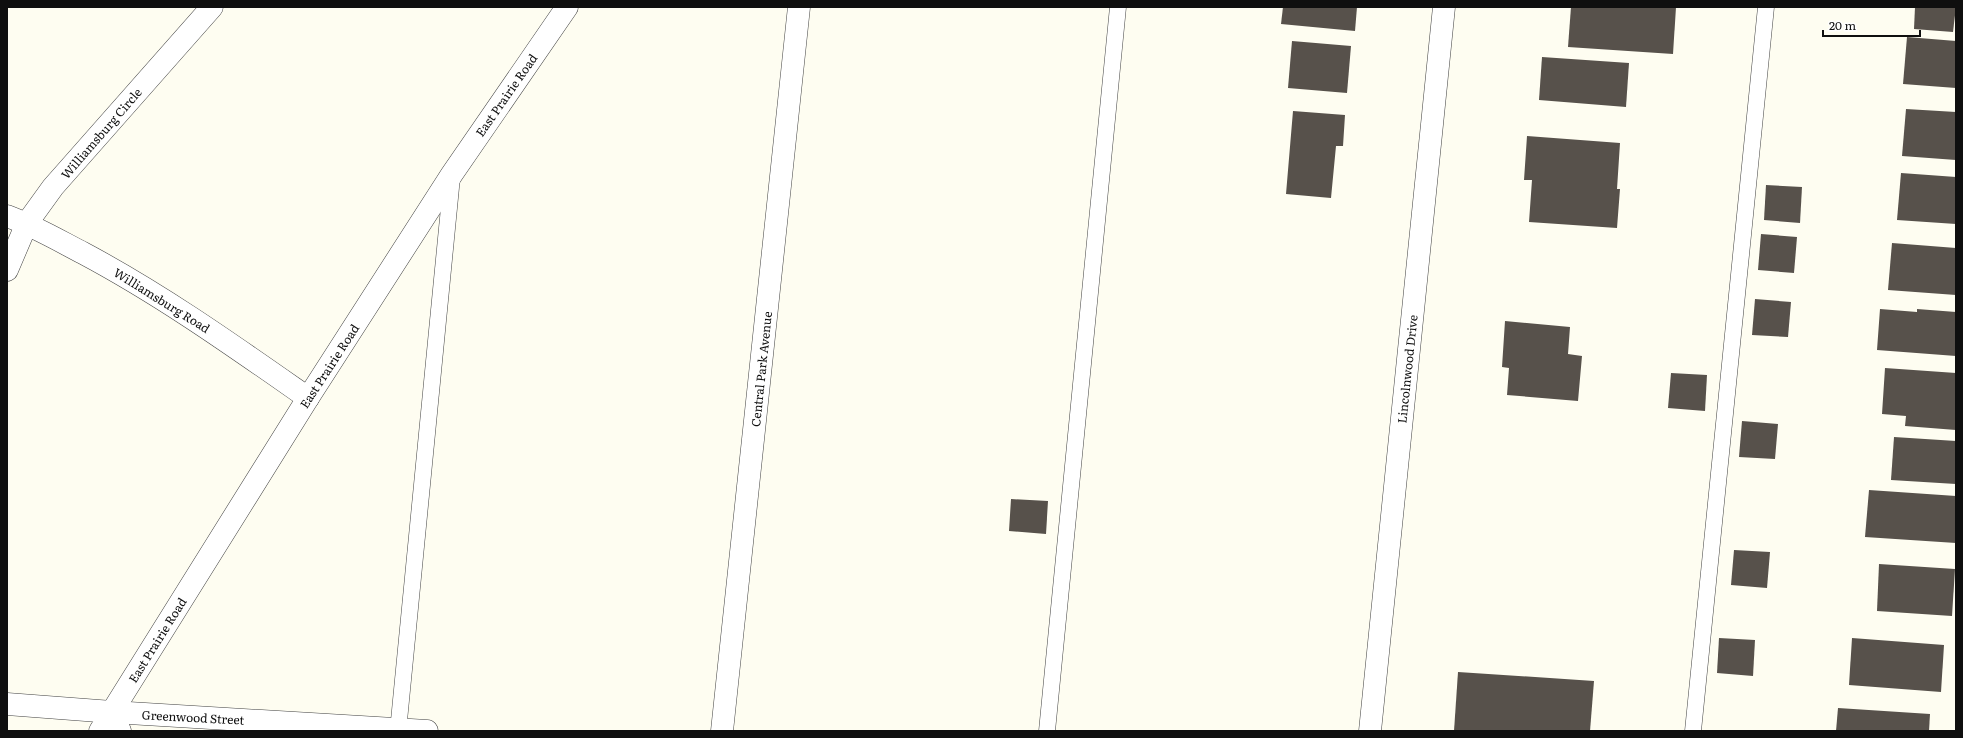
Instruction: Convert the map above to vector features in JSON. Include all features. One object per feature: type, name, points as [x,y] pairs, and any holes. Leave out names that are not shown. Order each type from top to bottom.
[{"type":"street","name":"Williamsburg Circle","points":[[7,270],[28,223],[53,187],[212,7]]},
{"type":"street","name":"East Prairie Road","points":[[100,731],[116,722],[308,398],[452,174],[567,7]]},
{"type":"street","name":"Central Park Avenue","points":[[722,731],[799,7]]},
{"type":"street","name":"Lincolnwood Drive","points":[[1370,731],[1444,7]]},
{"type":"street","name":"Williamsburg Road","points":[[7,216],[28,223],[120,273],[224,339],[308,398]]},
{"type":"street","name":"Greenwood Street","points":[[7,704],[116,722],[427,731]]},
{"type":"lane","points":[[1047,731],[1118,7]]},
{"type":"lane","points":[[1693,731],[1766,7]]},
{"type":"lane","points":[[398,730],[452,174]]},
{"type":"building","points":[[1283,7],[1357,7],[1355,31],[1281,24]]},
{"type":"building","points":[[1571,7],[1676,7],[1673,54],[1568,47]]},
{"type":"building","points":[[1915,7],[1956,7],[1953,32],[1914,29]]},
{"type":"building","points":[[1907,37],[1956,41],[1956,88],[1903,84]]},
{"type":"building","points":[[1292,41],[1351,46],[1347,93],[1288,88]]},
{"type":"building","points":[[1542,57],[1629,63],[1626,107],[1539,100]]},
{"type":"building","points":[[1906,109],[1956,112],[1956,160],[1902,156]]},
{"type":"building","points":[[1293,111],[1345,115],[1343,146],[1336,146],[1331,198],[1286,194]]},
{"type":"building","points":[[1527,136],[1620,143],[1617,189],[1620,189],[1617,228],[1529,222],[1532,180],[1524,180]]},
{"type":"building","points":[[1901,173],[1956,177],[1956,224],[1897,220]]},
{"type":"building","points":[[1766,185],[1802,187],[1800,223],[1764,220]]},
{"type":"building","points":[[1761,234],[1797,237],[1794,273],[1758,270]]},
{"type":"building","points":[[1892,243],[1956,248],[1956,295],[1888,290]]},
{"type":"building","points":[[1755,299],[1791,302],[1788,337],[1752,335]]},
{"type":"building","points":[[1880,309],[1917,312],[1917,309],[1956,312],[1956,356],[1877,350]]},
{"type":"building","points":[[1505,321],[1570,327],[1568,354],[1582,356],[1578,401],[1507,395],[1509,368],[1502,367]]},
{"type":"building","points":[[1885,368],[1956,373],[1956,430],[1905,426],[1906,416],[1882,414]]},
{"type":"building","points":[[1671,373],[1707,375],[1705,411],[1668,408]]},
{"type":"building","points":[[1742,421],[1778,424],[1775,459],[1739,457]]},
{"type":"building","points":[[1894,437],[1956,441],[1956,484],[1891,480]]},
{"type":"building","points":[[1869,490],[1956,496],[1956,543],[1865,537]]},
{"type":"building","points":[[1011,499],[1048,501],[1046,534],[1009,531]]},
{"type":"building","points":[[1734,550],[1770,552],[1767,588],[1731,585]]},
{"type":"building","points":[[1879,564],[1955,569],[1952,616],[1877,611]]},
{"type":"building","points":[[1719,638],[1755,640],[1753,676],[1717,673]]},
{"type":"building","points":[[1852,638],[1944,645],[1941,692],[1849,685]]},
{"type":"building","points":[[1458,672],[1594,681],[1590,731],[1454,731]]},
{"type":"building","points":[[1838,708],[1930,714],[1929,731],[1836,731]]}]
